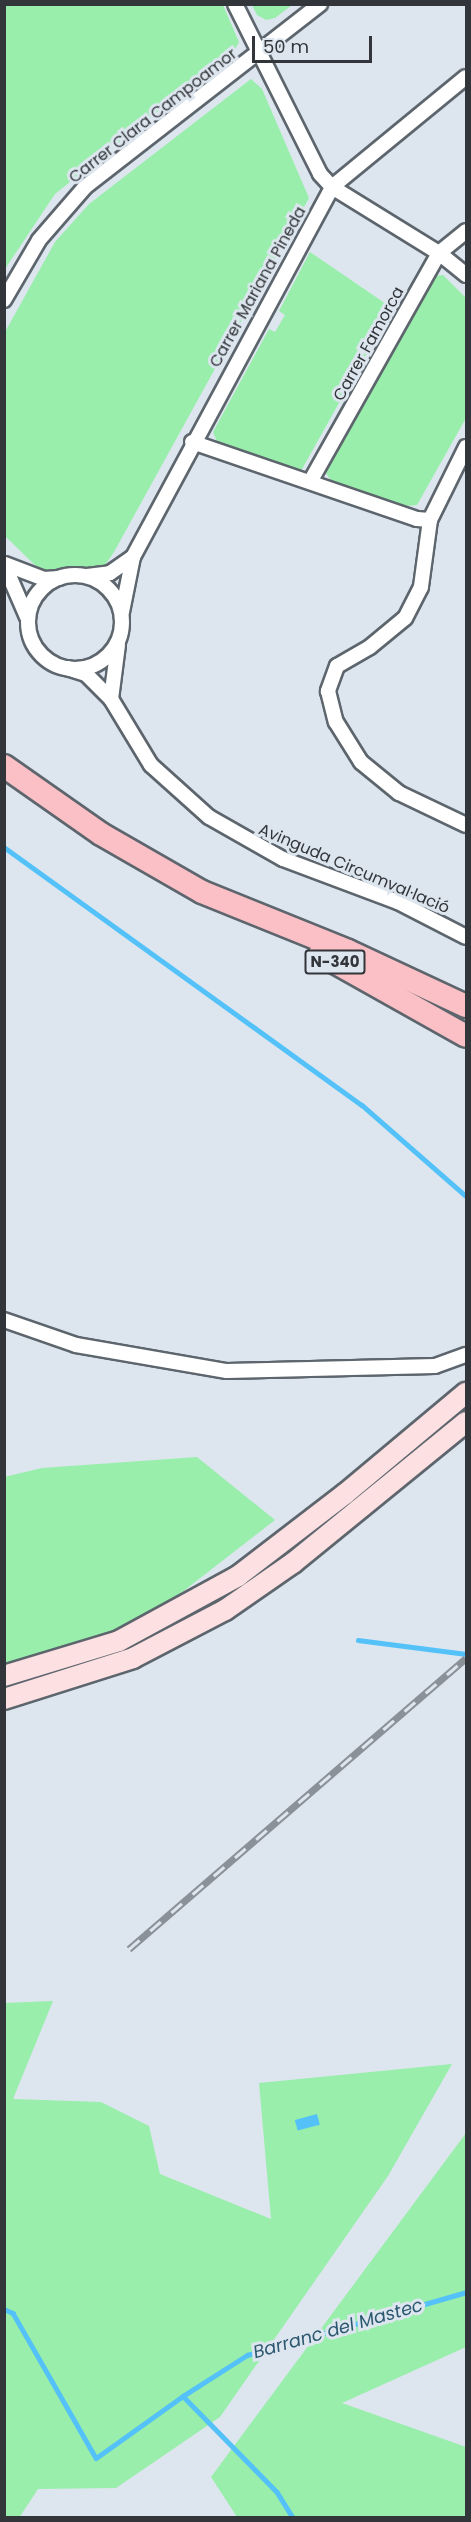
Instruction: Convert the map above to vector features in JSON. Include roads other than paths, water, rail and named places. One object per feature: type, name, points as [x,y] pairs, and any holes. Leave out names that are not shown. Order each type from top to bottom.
[{"type":"main road","name":"N-340","points":[[4,766],[101,834],[202,892],[466,1036]]},
{"type":"main road","name":"N-340","points":[[202,892],[348,951],[466,1006]]},
{"type":"main road","points":[[4,1676],[119,1641],[238,1576],[345,1494],[466,1393]]},
{"type":"main road","points":[[4,1699],[132,1658],[225,1610],[293,1563],[466,1422]]},
{"type":"street","points":[[234,4],[257,56],[311,161],[332,187],[439,254],[466,275]]},
{"type":"street","name":"Carrer Clara Campoamor","points":[[4,300],[39,240],[76,195],[257,56],[320,4]]},
{"type":"street","name":"Carrer Mariana Pineda","points":[[122,620],[122,601],[133,557],[192,442],[332,187],[466,77]]},
{"type":"street","name":"Carrer Famorca","points":[[310,482],[439,254],[466,231]]},
{"type":"street","points":[[192,442],[417,519],[430,520]]},
{"type":"street","points":[[466,447],[430,520],[421,587],[405,618],[370,647],[337,666],[328,691],[336,722],[360,762],[399,793],[466,825]]},
{"type":"street","points":[[119,640],[106,658],[92,666],[67,668],[46,660],[35,648],[25,605],[4,564],[44,579],[110,573],[133,557]]},
{"type":"street","points":[[81,576],[97,580],[113,594],[122,620],[111,699]]},
{"type":"street","points":[[28,624],[32,602],[41,589],[61,578]]},
{"type":"street","name":"Avinguda Circumval·lació","points":[[67,668],[86,674],[111,699],[128,731],[156,770],[217,822],[283,859],[398,902],[466,937]]},
{"type":"street","points":[[4,1320],[76,1345],[226,1371],[435,1366],[466,1355]]},
{"type":"water","points":[[317,2114],[320,2125],[298,2131],[295,2120]]},
{"type":"waterway","points":[[4,847],[362,1105],[466,1196]]},
{"type":"waterway","points":[[358,1640],[466,1654]]},
{"type":"waterway","name":"Barranc del Mastec","points":[[183,2396],[247,2355],[466,2292]]},
{"type":"waterway","points":[[4,2309],[13,2313],[96,2458],[183,2396],[277,2492],[293,2518]]},
{"type":"railway","points":[[129,1949],[466,1658]]}]
